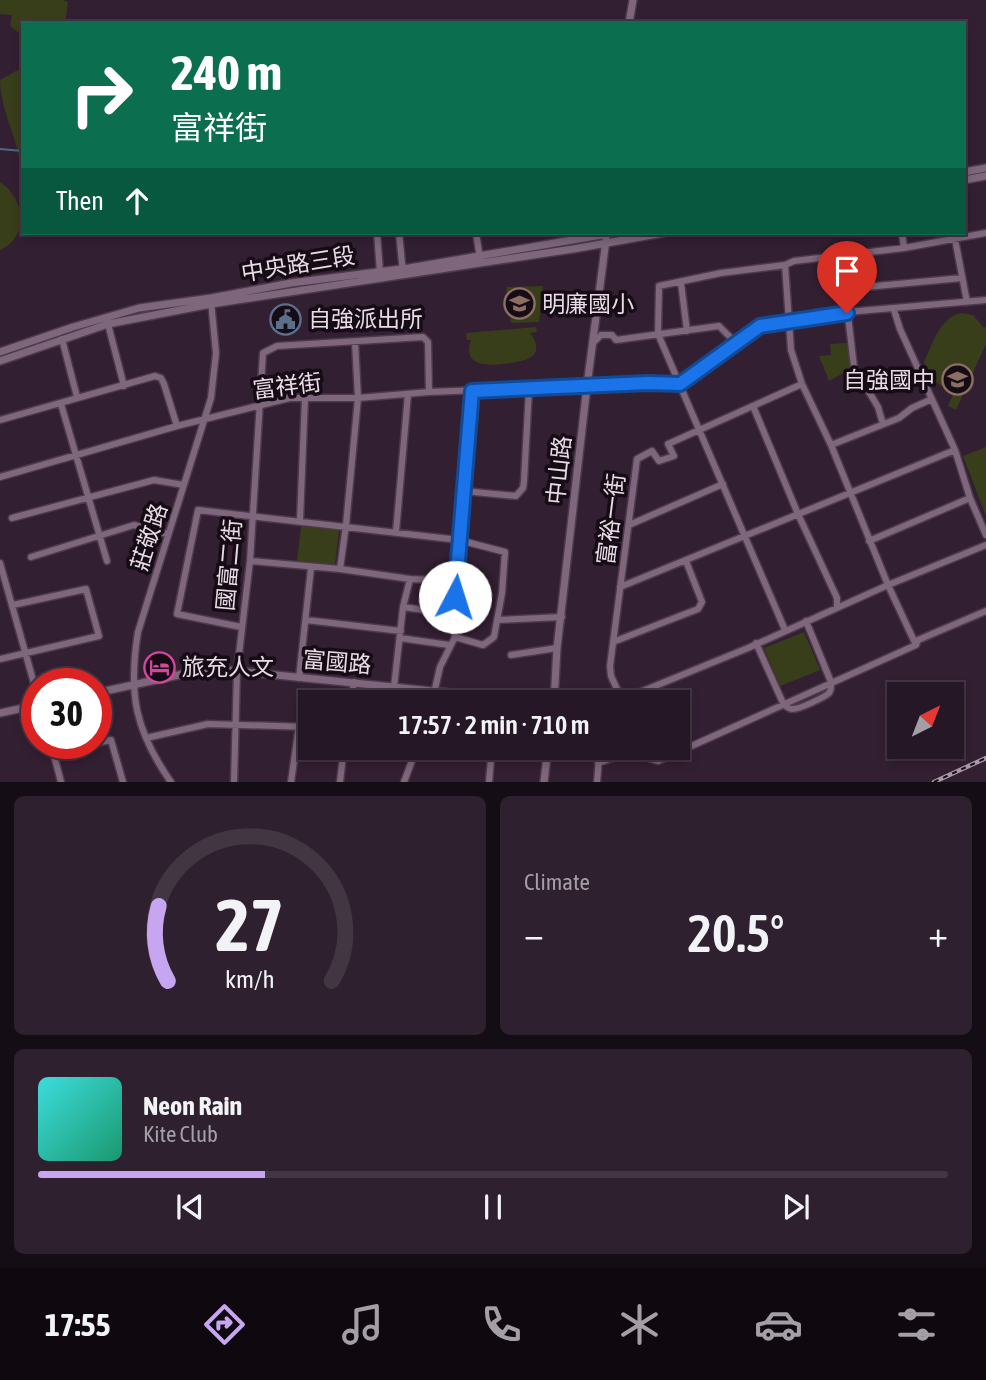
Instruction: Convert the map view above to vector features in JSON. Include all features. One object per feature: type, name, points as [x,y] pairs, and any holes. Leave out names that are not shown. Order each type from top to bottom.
[{"type":"street","points":[[629,21],[633,0]]},
{"type":"street","points":[[966,172],[986,168]]},
{"type":"street","points":[[966,180],[986,176]]},
{"type":"street","points":[[785,630],[658,334],[659,286],[721,273],[785,265],[794,261],[904,248],[986,234]]},
{"type":"street","points":[[377,235],[380,272]]},
{"type":"street","points":[[399,235],[403,272]]},
{"type":"street","points":[[476,235],[480,260]]},
{"type":"street","name":"中央路三段","points":[[480,260],[598,235]]},
{"type":"street","name":"中山路","points":[[555,690],[557,648],[587,386],[607,235]]},
{"type":"street","name":"中央路三段","points":[[0,352],[139,308],[211,301],[652,235]]},
{"type":"street","points":[[902,235],[904,248]]},
{"type":"street","points":[[955,239],[967,302]]},
{"type":"street","points":[[841,256],[855,367],[878,407],[883,424]]},
{"type":"street","points":[[785,265],[791,350],[802,384],[831,445],[869,541],[916,645]]},
{"type":"street","name":"中央路三段","points":[[0,361],[108,324],[291,283],[380,272],[403,272]]},
{"type":"street","points":[[844,289],[962,278]]},
{"type":"street","points":[[681,283],[687,331]]},
{"type":"street","points":[[680,384],[760,326],[847,313],[986,300]]},
{"type":"street","name":"莊敬路","points":[[171,782],[146,738],[132,685],[132,666],[138,632],[216,374],[211,301]]},
{"type":"street","points":[[894,310],[900,329],[956,450],[970,498],[986,535]]},
{"type":"street","points":[[108,324],[124,386]]},
{"type":"street","points":[[594,342],[601,335],[612,335],[616,340],[719,326],[735,342]]},
{"type":"street","points":[[340,569],[358,398],[355,342],[423,337],[426,339],[429,392]]},
{"type":"street","points":[[62,339],[77,397]]},
{"type":"street","name":"國富二街","points":[[234,782],[237,671],[250,561],[263,353],[277,346],[355,342]]},
{"type":"street","points":[[0,420],[155,376],[164,384],[177,426]]},
{"type":"street","name":"富祥街","points":[[0,477],[261,404],[305,398],[358,398],[429,392],[680,384]]},
{"type":"street","name":"富裕一街","points":[[617,690],[610,671],[637,458],[652,452],[659,461],[674,456],[668,444],[802,384]]},
{"type":"street","points":[[464,491],[508,497],[520,493],[524,481],[529,389]]},
{"type":"street","points":[[435,690],[440,667],[455,637],[452,614],[458,581],[472,391]]},
{"type":"street","points":[[396,532],[408,394]]},
{"type":"street","points":[[300,520],[305,398]]},
{"type":"street","points":[[831,445],[899,418],[912,408],[932,399]]},
{"type":"street","points":[[61,404],[107,561]]},
{"type":"street","points":[[753,406],[837,598],[837,607]]},
{"type":"street","points":[[620,587],[956,450]]},
{"type":"street","points":[[12,518],[154,480],[184,485]]},
{"type":"street","points":[[629,525],[723,484]]},
{"type":"street","points":[[869,541],[970,498]]},
{"type":"street","points":[[241,627],[177,614],[198,510],[459,540],[505,552],[502,593],[494,637],[483,645],[455,637]]},
{"type":"street","points":[[31,556],[134,525],[167,534]]},
{"type":"street","points":[[647,690],[986,545]]},
{"type":"street","points":[[250,561],[340,569],[410,579],[458,581]]},
{"type":"street","points":[[614,642],[698,609],[702,602],[686,561]]},
{"type":"street","points":[[0,563],[30,668]]},
{"type":"street","points":[[299,678],[312,568]]},
{"type":"street","points":[[394,687],[403,607],[410,579]]},
{"type":"street","points":[[0,659],[99,636],[86,589],[13,605]]},
{"type":"street","points":[[403,607],[452,614]]},
{"type":"street","points":[[831,682],[986,611]]},
{"type":"street","points":[[497,620],[562,617]]},
{"type":"street","points":[[306,620],[449,645]]},
{"type":"street","points":[[756,643],[783,704],[795,709],[811,702],[828,694],[831,682],[806,621]]},
{"type":"street","points":[[511,655],[557,648]]},
{"type":"street","name":"富國路","points":[[112,689],[217,669],[425,690]]},
{"type":"street","points":[[353,690],[354,682]]},
{"type":"street","points":[[690,746],[783,704]]},
{"type":"street","points":[[0,713],[21,708]]},
{"type":"street","points":[[146,738],[208,724],[298,726]]},
{"type":"street","points":[[291,782],[298,733]]},
{"type":"street","points":[[112,744],[123,782]]},
{"type":"street","points":[[54,759],[61,782]]},
{"type":"street","points":[[340,782],[343,760]]},
{"type":"street","points":[[404,782],[412,760]]},
{"type":"street","points":[[489,782],[490,760]]},
{"type":"street","points":[[544,782],[547,760]]},
{"type":"street","points":[[597,782],[598,760]]},
{"type":"street","points":[[598,764],[609,760]]},
{"type":"green space","points":[[0,0],[68,2],[65,21],[21,21],[21,34],[10,26],[12,15],[0,14]]},
{"type":"green space","points":[[21,68],[21,157],[2,99],[0,80]]},
{"type":"green space","points":[[0,182],[15,198],[21,217],[16,236],[0,250]]},
{"type":"green space","points":[[543,286],[539,322],[511,323],[506,287]]},
{"type":"green space","points":[[961,313],[973,315],[986,327],[986,344],[956,410],[948,406],[956,387],[936,382],[924,362],[942,326],[947,320]]},
{"type":"green space","points":[[536,327],[537,332],[530,333],[536,349],[530,358],[490,365],[477,362],[470,355],[471,340],[467,340],[466,333]]},
{"type":"green space","points":[[846,343],[856,381],[850,384],[845,372],[829,381],[819,356],[831,355],[830,344]]},
{"type":"green space","points":[[986,447],[986,516],[963,456]]},
{"type":"green space","points":[[301,526],[339,530],[335,565],[297,561]]},
{"type":"green space","points":[[804,632],[820,670],[780,686],[764,648]]},
{"type":"waterway","points":[[0,149],[21,151]]},
{"type":"railway","points":[[934,782],[986,758]]},
{"type":"place","name":"明廉國小","points":[[519,304]]},
{"type":"place","name":"自強派出所","points":[[285,319]]},
{"type":"place","name":"自強國中","points":[[958,380]]},
{"type":"place","name":"旅充人文","points":[[159,667]]},
{"type":"route","points":[[455,597],[472,391],[680,384],[760,326],[847,313]]}]
